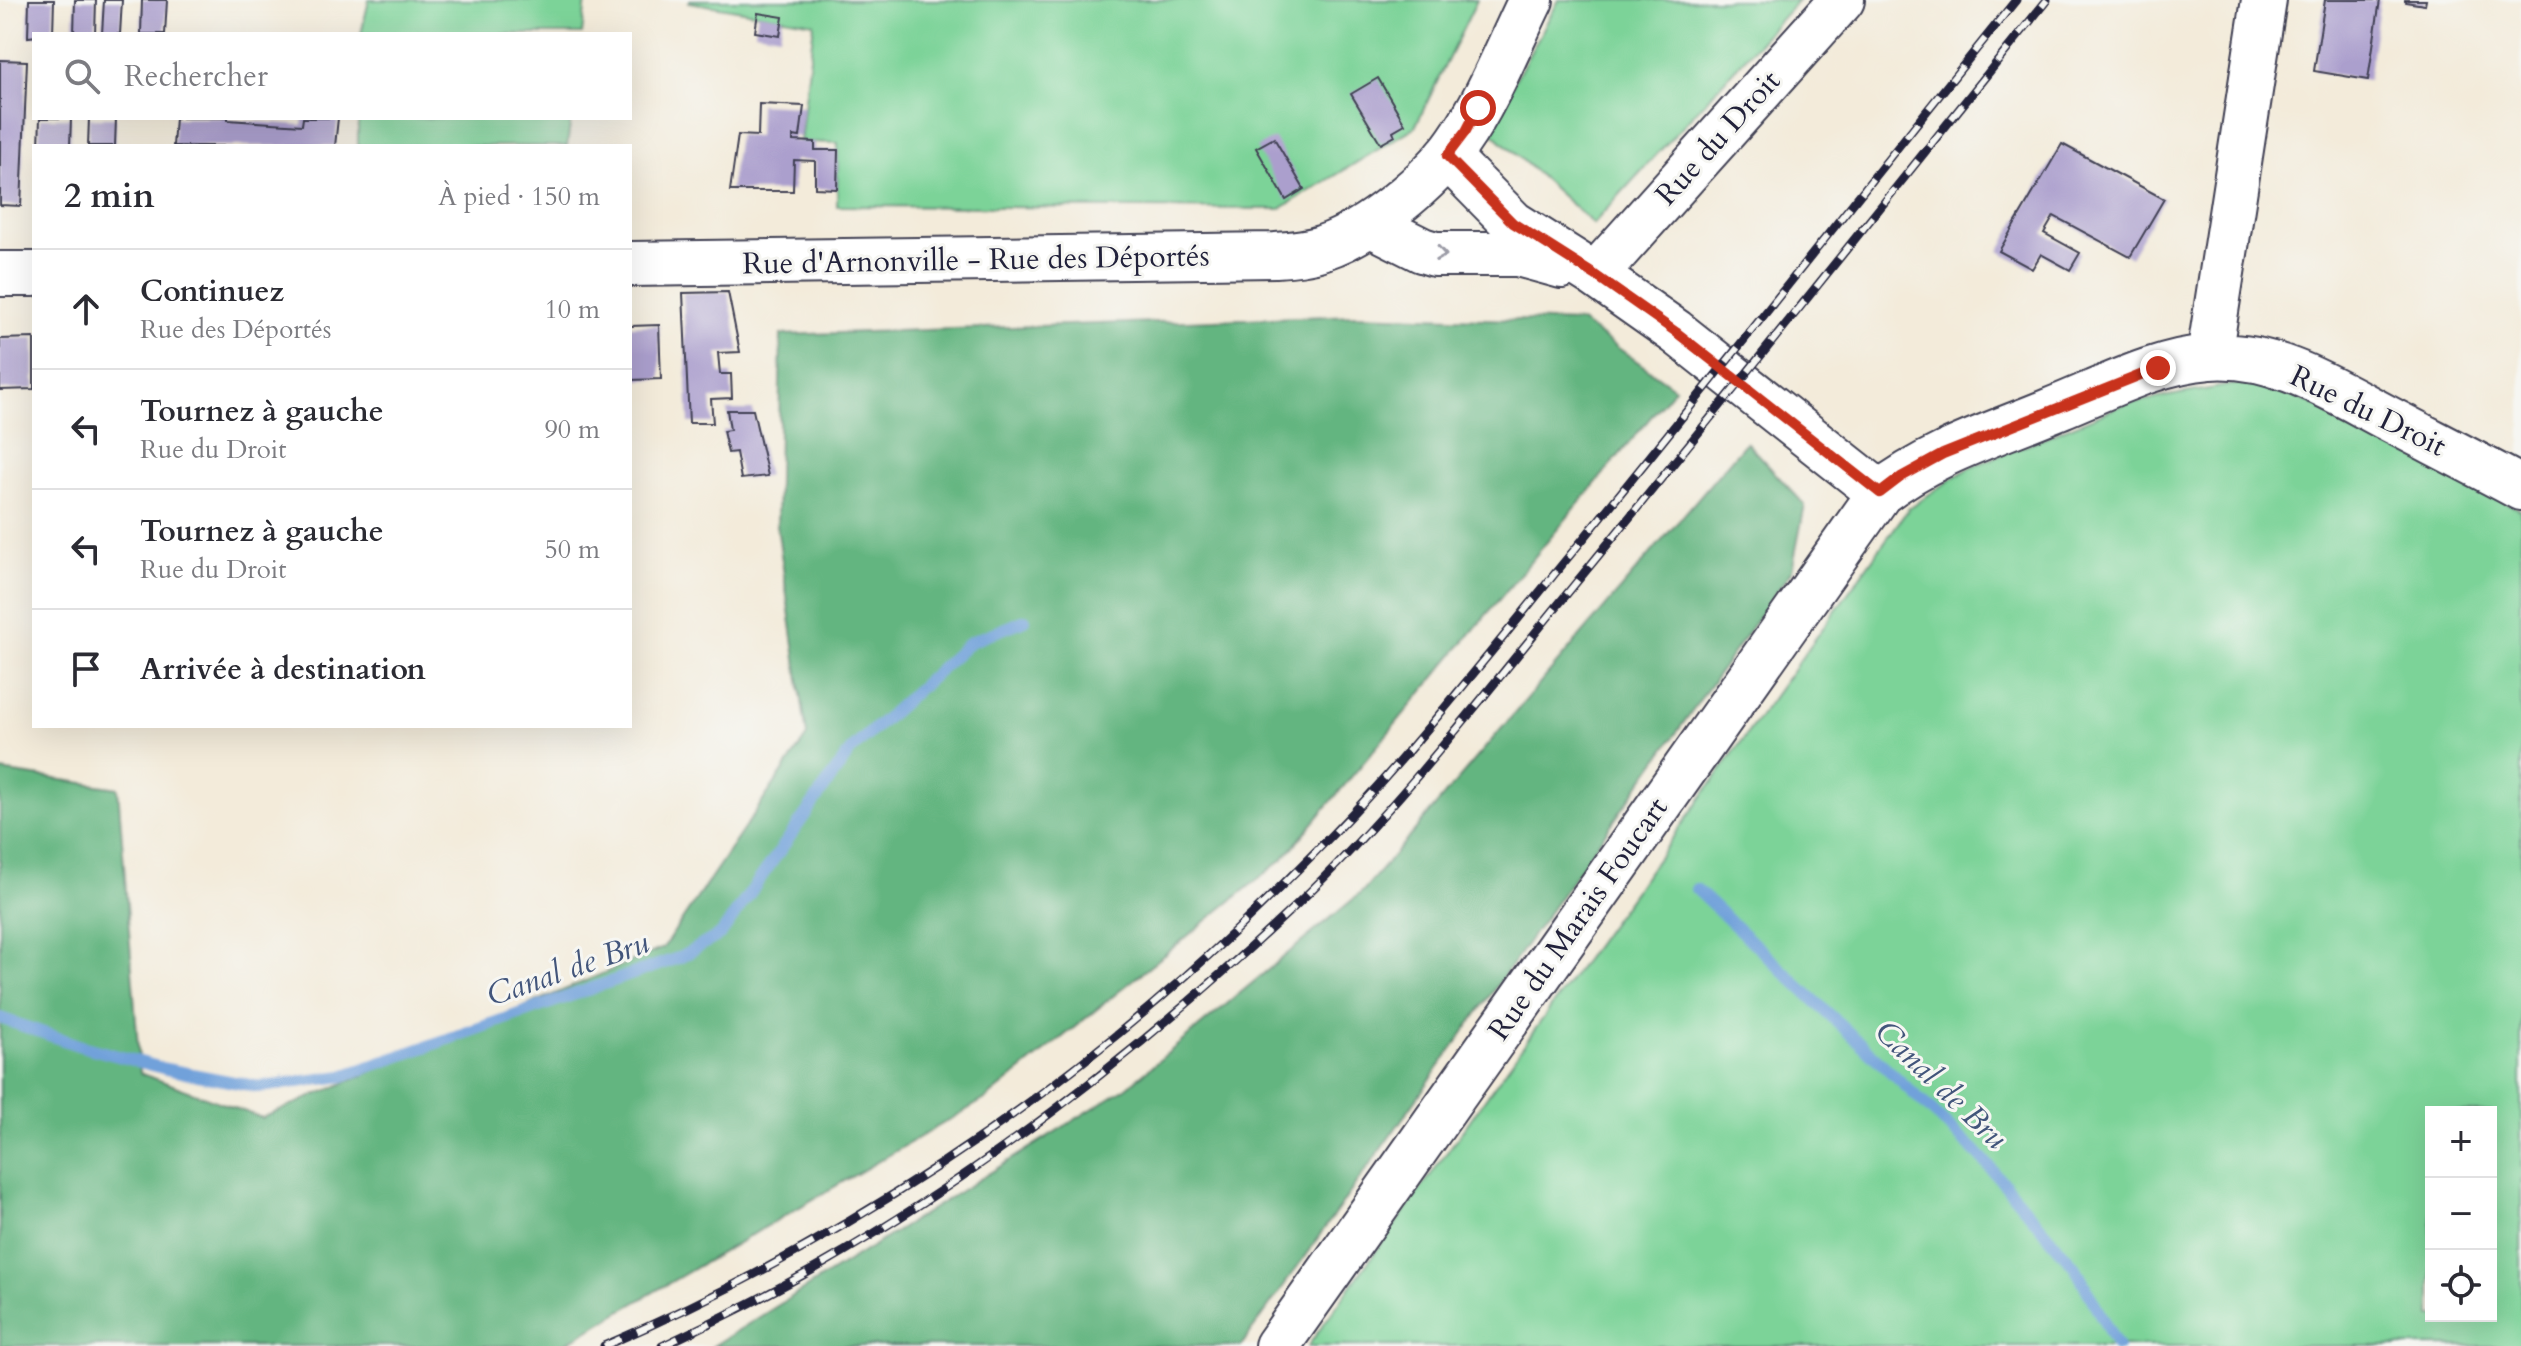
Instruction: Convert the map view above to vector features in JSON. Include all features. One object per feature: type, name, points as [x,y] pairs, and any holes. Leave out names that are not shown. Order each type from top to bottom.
[{"type":"street","name":"Rue d'Arnonville - Rue des Déportés","points":[[632,264],[1275,255],[1321,249],[1370,224],[1417,186],[1447,156],[1472,119],[1531,0]]},
{"type":"street","name":"Rue du Droit","points":[[1595,275],[1842,0]]},
{"type":"street","points":[[2209,357],[2264,0]]},
{"type":"street","points":[[1447,156],[1513,223],[1676,332],[1880,493]]},
{"type":"street","points":[[1370,224],[1435,254],[1518,254],[1595,275]]},
{"type":"street","points":[[0,274],[32,274]]},
{"type":"street","name":"Rue du Droit","points":[[1880,493],[1901,477],[1943,454],[2158,368],[2209,357],[2269,363],[2312,379],[2521,488]]},
{"type":"street","name":"Rue du Marais Foucart","points":[[1277,1346],[1880,493]]},
{"type":"green space","points":[[369,0],[586,0],[582,32],[361,32]]},
{"type":"green space","points":[[690,0],[1477,0],[1415,127],[1280,209],[837,206],[838,143],[800,142],[814,23]]},
{"type":"green space","points":[[1559,0],[1798,0],[1593,224],[1488,129]]},
{"type":"green space","points":[[358,120],[571,120],[567,144],[358,144]]},
{"type":"green space","points":[[1358,315],[1581,322],[1675,388],[1284,858],[987,1098],[556,1346],[0,1346],[0,771],[118,788],[140,1073],[262,1118],[663,948],[807,736],[777,526],[781,335]]},
{"type":"green space","points":[[2253,381],[2331,411],[2521,510],[2521,1346],[1308,1346],[1909,508],[1967,469],[2125,404]]},
{"type":"green space","points":[[1746,442],[1805,505],[1792,570],[1241,1346],[713,1346],[1127,1087],[1363,891]]},
{"type":"building","points":[[29,0],[54,0],[53,32],[32,32],[32,37],[28,37]]},
{"type":"building","points":[[75,0],[96,0],[95,32],[74,32]]},
{"type":"building","points":[[104,0],[122,0],[120,32],[102,32]]},
{"type":"building","points":[[142,0],[167,0],[165,32],[141,32]]},
{"type":"building","points":[[2325,0],[2380,0],[2368,80],[2314,71]]},
{"type":"building","points":[[2405,0],[2426,0],[2425,5]]},
{"type":"building","points":[[758,13],[783,17],[780,36],[755,32]]},
{"type":"building","points":[[0,60],[27,61],[21,206],[0,205]]},
{"type":"building","points":[[1378,78],[1405,124],[1393,131],[1395,136],[1381,144],[1351,94]]},
{"type":"building","points":[[759,104],[804,106],[800,137],[793,136],[793,141],[815,142],[815,150],[838,150],[837,189],[815,188],[815,161],[794,160],[793,191],[730,191],[738,135],[758,136]]},
{"type":"building","points":[[40,120],[71,120],[70,144],[39,144]]},
{"type":"building","points":[[89,120],[116,120],[115,144],[88,144]]},
{"type":"building","points":[[175,120],[302,125],[303,120],[338,120],[335,144],[173,144]]},
{"type":"building","points":[[1274,138],[1304,189],[1286,200],[1256,148]]},
{"type":"building","points":[[2062,144],[2164,199],[2130,257],[2054,216],[2044,233],[2080,253],[2070,270],[2041,254],[2032,269],[1999,251]]},
{"type":"building","points":[[728,292],[740,352],[718,353],[720,374],[731,374],[732,398],[711,399],[713,423],[689,423],[683,293]]},
{"type":"building","points":[[659,325],[661,379],[632,380],[632,326]]},
{"type":"building","points":[[32,338],[32,389],[0,390],[0,339]]},
{"type":"building","points":[[727,410],[753,410],[768,476],[741,479],[736,452],[728,453],[723,431],[730,430]]},
{"type":"waterway","name":"Canal de Bru","points":[[0,1018],[81,1046],[166,1069],[260,1087],[343,1076],[681,957],[721,934],[851,750],[970,642],[1025,620]]},
{"type":"waterway","name":"Canal de Bru","points":[[1696,889],[1981,1157],[2075,1267],[2117,1346]]},
{"type":"railway","points":[[604,1346],[776,1263],[940,1165],[1095,1052],[1239,927],[1355,811],[1438,716],[2016,0]]},
{"type":"railway","points":[[662,1346],[819,1266],[883,1228],[1007,1145],[1184,1006],[1295,906],[1372,827],[1445,744],[2047,0]]},
{"type":"route","points":[[1478,108],[1447,156],[1499,211],[1676,332],[1880,493],[1901,477],[1943,454],[2158,368]]}]
